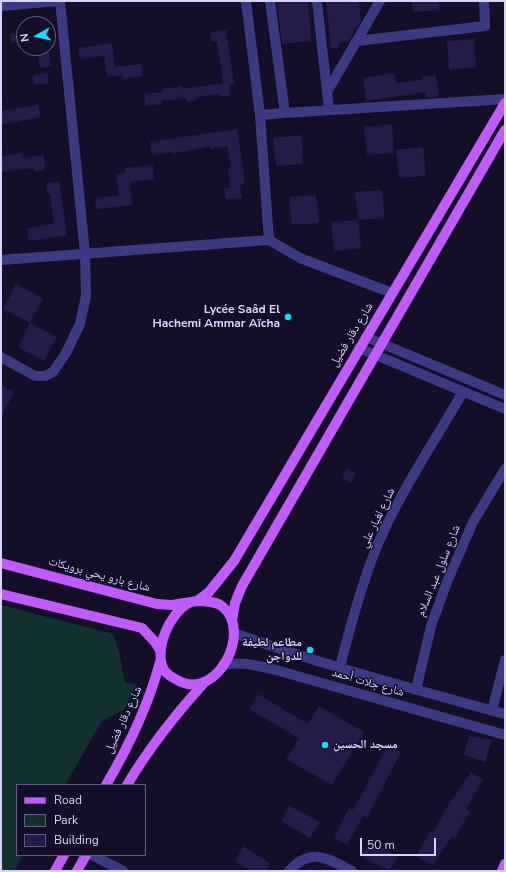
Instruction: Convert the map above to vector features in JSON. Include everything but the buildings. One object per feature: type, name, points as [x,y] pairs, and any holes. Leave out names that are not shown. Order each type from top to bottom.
[{"type":"main road","name":"شارع دقار فضيل","points":[[194,602],[210,592],[234,561],[505,103]]},
{"type":"main road","points":[[128,784],[146,753],[169,723],[204,683],[223,665],[230,652],[234,633],[232,621],[235,602],[242,586],[383,344],[505,130]]},
{"type":"main road","name":"شارع بارو يحي برويكات","points":[[1,563],[157,604],[172,605],[194,602]]},
{"type":"main road","points":[[1,594],[142,628],[155,642],[166,672],[173,679],[193,685],[204,683]]},
{"type":"main road","points":[[160,658],[164,635],[170,623],[177,613],[194,602],[213,602],[223,606],[232,621]]},
{"type":"main road","name":"شارع دقار فضيل","points":[[107,784],[129,746],[153,690],[160,658]]},
{"type":"main road","points":[[55,871],[63,856]]},
{"type":"main road","points":[[77,871],[85,856]]},
{"type":"main road","points":[[502,871],[505,864]]},
{"type":"street","points":[[1,6],[59,1],[85,253],[86,296],[80,324],[58,367],[53,372],[45,376],[35,376],[1,358]]},
{"type":"street","points":[[246,1],[260,115],[269,240]]},
{"type":"street","points":[[270,1],[285,113]]},
{"type":"street","points":[[317,1],[329,110]]},
{"type":"street","points":[[328,90],[380,1]]},
{"type":"street","points":[[357,41],[485,26],[484,1]]},
{"type":"street","points":[[260,115],[505,99]]},
{"type":"street","points":[[1,260],[269,240],[300,258],[392,294]]},
{"type":"street","points":[[366,337],[505,395]]},
{"type":"street","points":[[359,348],[505,409]]},
{"type":"street","name":"شارع لغبار علي","points":[[340,667],[356,606],[372,558],[399,502],[464,392]]},
{"type":"street","name":"شارع سلول عبد السلام","points":[[416,690],[431,626],[447,582],[472,522],[505,469]]},
{"type":"street","name":"شارع جلات أحمد","points":[[234,633],[259,643],[416,690],[505,714]]},
{"type":"street","points":[[492,710],[505,660]]},
{"type":"street","name":"شارع جلات أحمد","points":[[223,665],[235,663],[252,664],[276,670],[505,736]]},
{"type":"street","points":[[94,856],[123,871]]},
{"type":"street","points":[[289,871],[304,858],[313,856],[336,863],[352,871]]},
{"type":"green space","points":[[1,605],[113,634],[119,651],[125,683],[137,684],[124,710],[102,721],[66,784],[16,784],[16,856],[22,856],[14,871],[1,871]]},
{"type":"place","name":"Lycée Saâd El Hachemi Ammar Aïcha","points":[[288,317]]},
{"type":"place","name":"مطاعم لطيفة للدواجن","points":[[310,650]]},
{"type":"place","name":"مسجد الحسين","points":[[325,745]]}]
